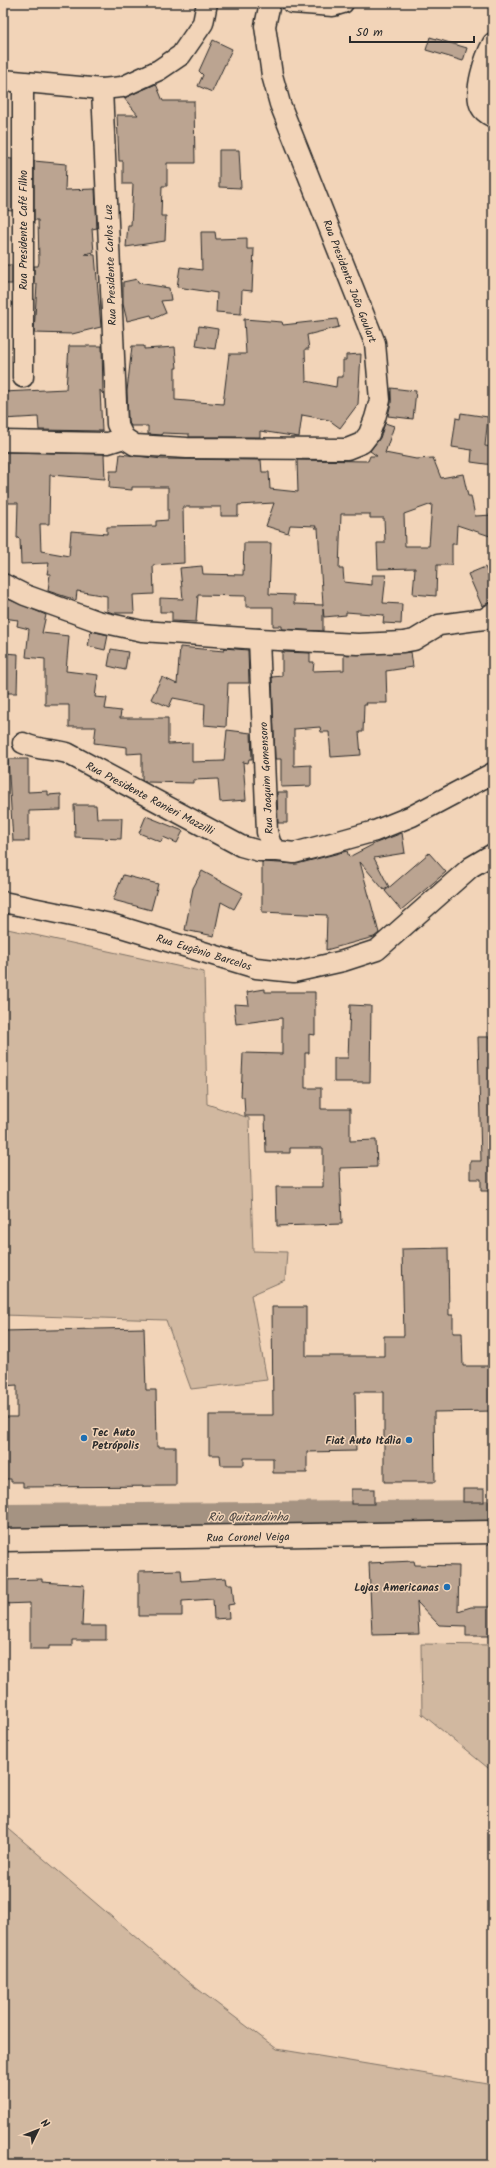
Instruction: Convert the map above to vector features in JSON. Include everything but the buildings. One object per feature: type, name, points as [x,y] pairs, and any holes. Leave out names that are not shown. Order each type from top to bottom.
[{"type":"main road","name":"Rua Coronel Veiga","points":[[3,1540],[493,1532]]},
{"type":"street","points":[[3,80],[102,89],[122,87],[159,70],[181,55],[203,23],[207,3]]},
{"type":"street","name":"Rua Presidente João Goulart","points":[[124,438],[135,445],[347,449],[362,443],[370,434],[376,418],[380,400],[375,343],[280,104],[272,75],[265,26],[270,3]]},
{"type":"street","points":[[292,3],[333,6],[343,3]]},
{"type":"street","points":[[493,43],[479,81],[481,108],[493,117]]},
{"type":"street","name":"Rua Presidente Café Filho","points":[[23,83],[23,377]]},
{"type":"street","name":"Rua Presidente Carlos Luz","points":[[102,89],[117,424],[124,438]]},
{"type":"street","points":[[3,441],[108,443],[124,438]]},
{"type":"street","points":[[3,584],[25,595],[97,621],[142,631],[259,639],[358,644],[403,642],[414,640],[439,625],[484,619],[493,613]]},
{"type":"street","name":"Rua Joaquim Gomensoro","points":[[259,639],[267,832],[272,845],[278,851]]},
{"type":"street","name":"Rua Presidente Ranieri Mazzilli","points":[[23,743],[36,749],[52,749],[67,753],[241,846],[259,851],[278,851]]},
{"type":"street","points":[[278,851],[294,853],[375,831],[412,816],[493,773]]},
{"type":"street","name":"Rua Eugênio Barcelos","points":[[3,902],[111,924],[256,968],[294,972],[343,961],[377,950],[472,867],[493,854]]},
{"type":"shaded area","points":[[3,928],[204,972],[207,1104],[249,1118],[253,1251],[287,1252],[285,1280],[251,1295],[267,1380],[191,1389],[166,1320],[3,1315]]},
{"type":"shaded area","points":[[421,1644],[493,1645],[493,1772],[422,1714]]},
{"type":"shaded area","points":[[3,1824],[187,1981],[277,2049],[493,2085],[493,2165],[3,2165]]},
{"type":"waterway","name":"Rio Quitandinha","points":[[3,1519],[493,1515]]},
{"type":"place","name":"Tec Auto Petrópolis","points":[[84,1438]]},
{"type":"place","name":"Fiat Auto Itália","points":[[409,1440]]},
{"type":"place","name":"Lojas Americanas","points":[[447,1587]]}]
